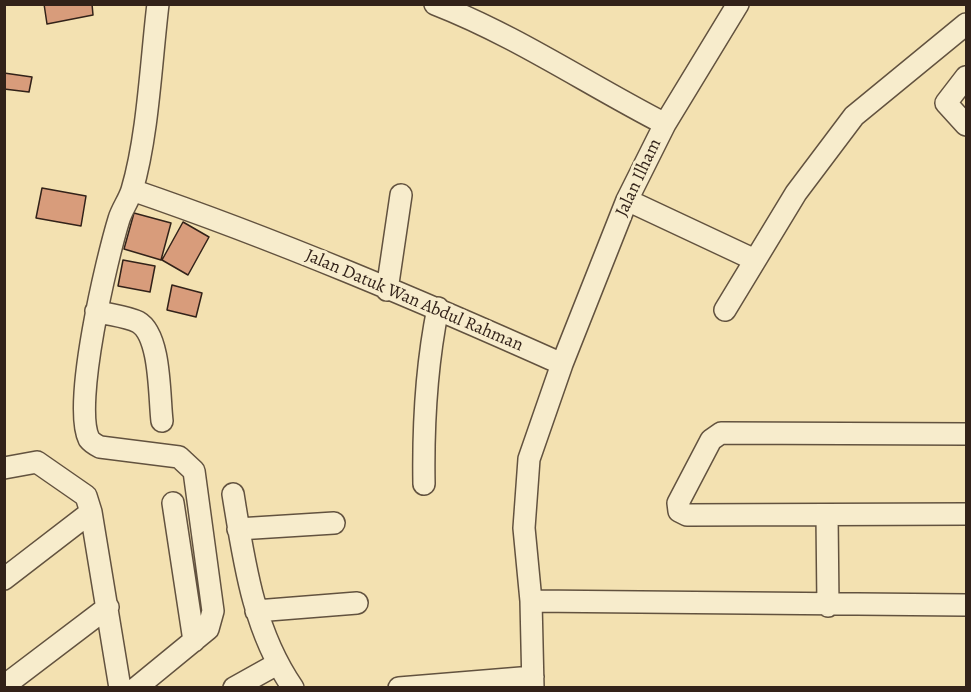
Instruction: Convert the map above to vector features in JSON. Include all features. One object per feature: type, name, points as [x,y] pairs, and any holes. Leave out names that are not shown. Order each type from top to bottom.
[{"type":"street","points":[[136,687],[208,629],[213,611],[194,471],[179,457],[110,449],[90,439],[86,427],[87,367],[96,311],[119,218],[132,190],[144,124],[158,4]]},
{"type":"street","points":[[435,4],[485,24],[596,85],[612,97],[665,124]]},
{"type":"street","name":"Jalan Ilham","points":[[562,364],[627,200],[665,124],[738,4]]},
{"type":"street","points":[[725,310],[796,193],[854,116],[966,24]]},
{"type":"street","points":[[966,77],[946,103],[966,125]]},
{"type":"street","name":"Jalan Datuk Wan Abdul Rahman","points":[[132,190],[235,225],[387,290],[438,308],[562,364]]},
{"type":"street","points":[[387,290],[401,195]]},
{"type":"street","points":[[627,200],[755,260]]},
{"type":"street","points":[[424,484],[423,432],[428,357],[438,308]]},
{"type":"street","points":[[96,311],[138,322],[150,333],[154,345],[162,420]]},
{"type":"street","points":[[399,687],[533,682],[531,601],[524,528],[529,459],[562,364]]},
{"type":"street","points":[[966,434],[721,433],[711,440],[678,503],[679,511],[687,515],[966,514]]},
{"type":"street","points":[[4,468],[37,462],[86,496],[108,607],[120,687]]},
{"type":"street","points":[[233,494],[238,529],[256,611],[277,664],[293,687]]},
{"type":"street","points":[[173,503],[194,640]]},
{"type":"street","points":[[4,579],[91,512]]},
{"type":"street","points":[[827,515],[828,606]]},
{"type":"street","points":[[238,529],[334,523]]},
{"type":"street","points":[[531,601],[828,606],[966,605]]},
{"type":"street","points":[[256,611],[357,603]]},
{"type":"street","points":[[4,686],[108,607]]},
{"type":"street","points":[[234,687],[277,664]]},
{"type":"building","points":[[44,4],[92,4],[93,15],[47,24]]},
{"type":"building","points":[[4,73],[32,77],[29,92],[4,89]]},
{"type":"building","points":[[42,188],[86,196],[81,226],[36,218]]},
{"type":"building","points":[[134,213],[171,223],[161,260],[124,249]]},
{"type":"building","points":[[183,222],[209,237],[188,275],[162,260]]},
{"type":"building","points":[[123,260],[155,266],[150,292],[118,286]]},
{"type":"building","points":[[172,285],[202,293],[196,317],[167,310]]}]
